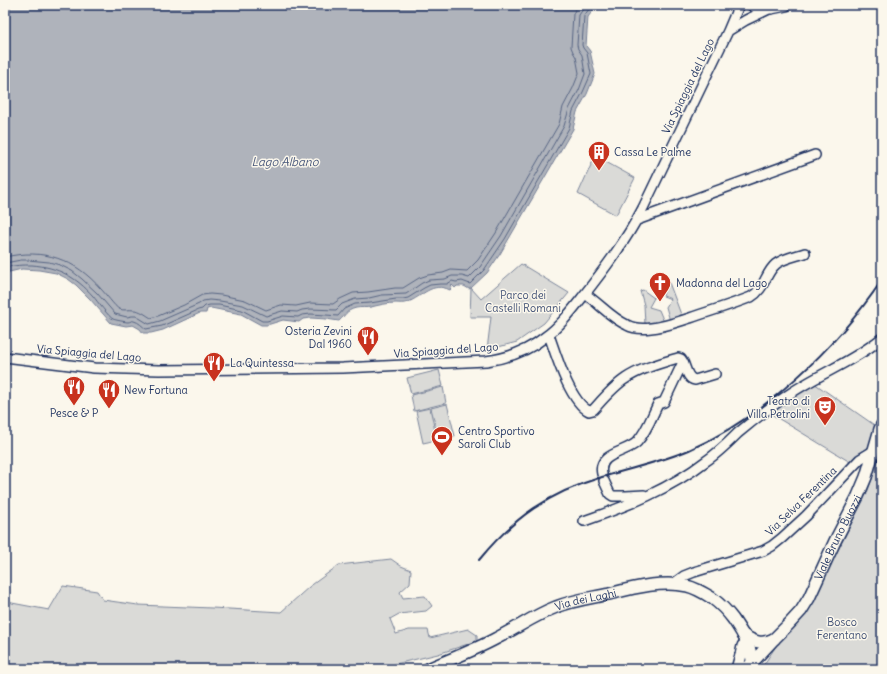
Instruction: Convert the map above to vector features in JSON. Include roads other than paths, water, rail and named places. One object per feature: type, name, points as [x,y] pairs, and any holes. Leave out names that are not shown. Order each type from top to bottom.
[{"type":"main road","points":[[774,7],[786,5]]},
{"type":"main road","name":"Viale Bruno Buozzi","points":[[750,668],[774,639],[798,614],[812,593],[835,540],[858,496],[866,477],[882,425]]},
{"type":"main road","name":"Via dei Laghi","points":[[428,669],[483,646],[536,616],[556,607],[574,601],[649,586],[680,584],[699,590],[711,597],[728,612],[742,637]]},
{"type":"main road","points":[[742,637],[758,643],[774,639]]},
{"type":"main road","points":[[742,637],[745,657],[750,668]]},
{"type":"main road","points":[[737,669],[742,655],[742,637]]},
{"type":"street","name":"Via Spiaggia del Lago","points":[[5,357],[94,368],[125,370],[344,368],[480,361],[497,359],[524,351],[549,335],[563,321],[607,265],[637,220],[728,31],[739,5]]},
{"type":"street","points":[[751,5],[765,10],[774,7]]},
{"type":"street","points":[[728,31],[746,20],[774,7]]},
{"type":"street","points":[[637,220],[815,155]]},
{"type":"street","points":[[585,294],[595,300],[625,325],[630,327],[654,328],[709,312],[751,297],[760,290],[776,264],[805,253]]},
{"type":"street","points":[[549,335],[569,387],[575,397],[589,412],[593,410],[616,386],[629,376],[678,358],[683,362],[689,377],[692,380],[715,374]]},
{"type":"street","points":[[584,521],[650,495],[679,480],[700,466],[724,447],[757,417],[791,392],[851,360],[882,338]]},
{"type":"street","points":[[650,495],[613,496],[610,494],[601,469],[605,459],[630,447],[640,438],[658,404],[664,401],[683,362]]},
{"type":"street","name":"Via Selva Ferentina","points":[[673,584],[684,576],[694,572],[763,551],[772,546],[806,516],[860,460],[873,451]]},
{"type":"water","name":"Lago Albano","points":[[5,5],[597,5],[588,17],[586,46],[590,51],[595,74],[587,94],[577,112],[573,129],[500,254],[487,273],[471,288],[469,289],[464,286],[457,286],[455,288],[452,285],[450,290],[438,287],[406,303],[389,303],[352,309],[339,321],[311,318],[303,319],[299,322],[283,320],[267,325],[261,325],[241,314],[211,308],[207,309],[206,313],[200,313],[163,330],[143,333],[140,329],[133,325],[126,326],[111,323],[76,285],[56,273],[22,269],[5,273]]},
{"type":"railway","points":[[479,560],[519,519],[549,499],[583,483],[689,450],[717,436],[744,419],[771,400],[820,355],[843,331],[882,280]]},
{"type":"place","name":"Cassa Le Palme","points":[[599,172]]},
{"type":"place","name":"Madonna del Lago","points":[[660,302]]},
{"type":"place","name":"Osteria Zevini Dal 1960","points":[[368,356]]},
{"type":"place","name":"La Quintessa","points":[[214,382]]},
{"type":"place","name":"Pesce & P","points":[[74,406]]},
{"type":"place","name":"New Fortuna","points":[[109,410]]},
{"type":"place","name":"Teatro di Villa Petrolini","points":[[825,426]]},
{"type":"place","name":"Centro Sportivo Saroli Club","points":[[442,456]]},
{"type":"park label","name":"Parco dei Castelli Romani","points":[[523,301]]},
{"type":"park label","name":"Bosco Ferentano","points":[[842,628]]}]
